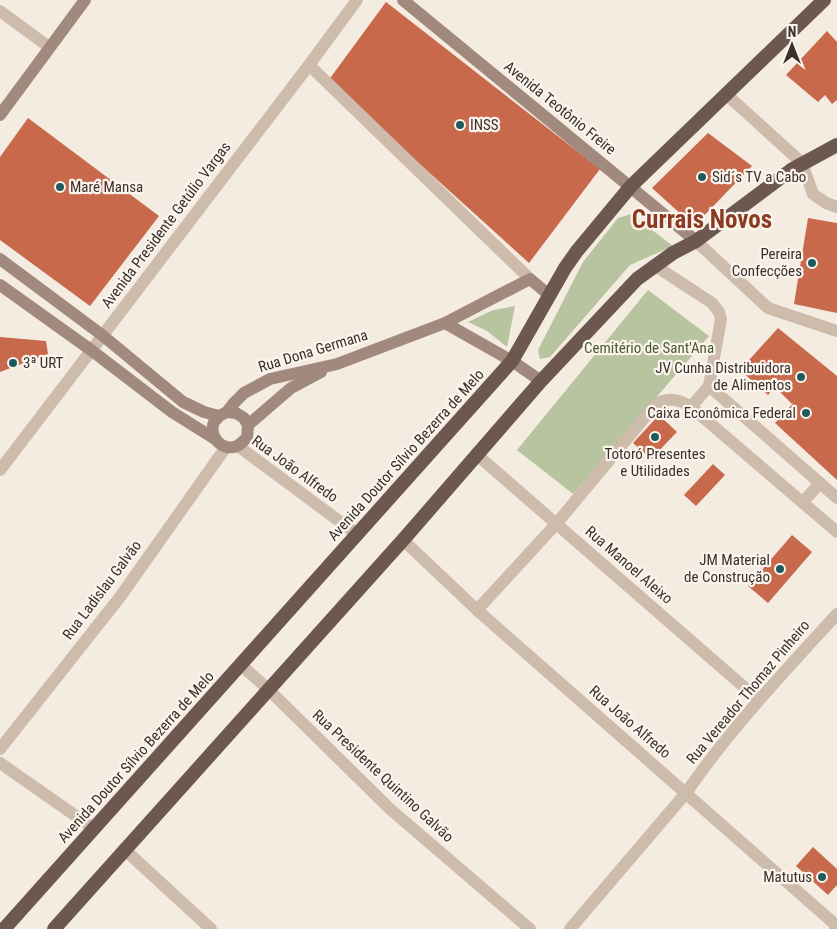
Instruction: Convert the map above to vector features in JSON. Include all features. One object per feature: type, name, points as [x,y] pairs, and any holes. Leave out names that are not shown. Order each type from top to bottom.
[{"type":"highway","name":"Avenida Doutor Sílvio Bezerra de Melo","points":[[4,929],[512,361],[577,250],[630,186],[824,0]]},
{"type":"highway","points":[[54,929],[403,540],[541,381],[637,279],[673,253],[696,242],[802,163],[829,151],[837,145]]},
{"type":"main road","points":[[0,115],[85,0]]},
{"type":"main road","name":"Avenida Teotônio Freire","points":[[403,0],[696,242]]},
{"type":"main road","points":[[0,259],[102,335],[182,402],[204,412],[236,413],[244,418],[248,425],[247,438],[232,447],[215,439],[172,412],[91,350],[0,285]]},
{"type":"main road","points":[[530,279],[549,295]]},
{"type":"main road","name":"Rua Dona Germana","points":[[223,414],[244,393],[270,379],[337,364],[445,323],[530,279]]},
{"type":"main road","points":[[445,323],[512,361],[541,381]]},
{"type":"main road","points":[[248,425],[291,388],[337,364]]},
{"type":"main road","points":[[215,439],[212,431],[214,422],[223,414]]},
{"type":"street","name":"Avenida Presidente Getúlio Vargas","points":[[0,470],[309,66],[357,0]]},
{"type":"street","points":[[0,11],[49,47]]},
{"type":"street","points":[[309,66],[530,279]]},
{"type":"street","points":[[726,94],[802,163],[813,194],[826,203],[837,207]]},
{"type":"street","points":[[696,242],[768,308],[837,331]]},
{"type":"street","points":[[654,265],[712,302],[721,319],[709,386],[691,407]]},
{"type":"street","points":[[709,386],[837,498]]},
{"type":"street","points":[[476,610],[557,523],[656,404],[671,400],[680,400],[691,407],[837,532]]},
{"type":"street","name":"Rua João Alfredo","points":[[232,447],[358,535]]},
{"type":"street","name":"Rua Ladislau Galvão","points":[[0,749],[120,597],[232,447]]},
{"type":"street","name":"Rua Manoel Aleixo","points":[[476,454],[759,700]]},
{"type":"street","points":[[802,502],[820,483]]},
{"type":"street","name":"Rua João Alfredo","points":[[403,540],[476,610],[836,927]]},
{"type":"street","name":"Rua Vereador Thomaz Pinheiro","points":[[570,929],[686,793],[701,771],[759,700],[837,614]]},
{"type":"street","name":"Rua Presidente Quintino Galvão","points":[[240,664],[390,809],[530,929]]},
{"type":"street","points":[[0,763],[94,828]]},
{"type":"street","points":[[124,849],[211,929]]},
{"type":"green space","points":[[631,214],[673,246],[630,265],[550,357],[540,359],[538,350],[583,262],[618,218]]},
{"type":"green space","name":"Cemitério de Sant'Ana","points":[[648,290],[709,336],[573,494],[517,450]]},
{"type":"green space","points":[[515,306],[507,347],[487,331],[468,322],[493,310]]},
{"type":"building","name":"INSS","points":[[386,2],[600,169],[529,263],[328,81]]},
{"type":"building","points":[[827,31],[837,42],[837,100],[832,104],[825,95],[818,102],[786,75]]},
{"type":"building","name":"Maré Mansa","points":[[28,118],[159,216],[90,306],[0,240],[0,157]]},
{"type":"building","name":"Sid´s TV a Cabo","points":[[708,133],[752,166],[694,226],[652,188]]},
{"type":"building","name":"Pereira Confecções","points":[[808,218],[837,223],[837,313],[794,304]]},
{"type":"building","points":[[778,328],[837,376],[837,480],[775,423],[797,399],[792,404],[775,387],[768,395],[740,370]]},
{"type":"building","name":"3ª URT","points":[[0,337],[46,341],[48,354],[0,372]]},
{"type":"building","name":"Totoró Presentes e Utilidades","points":[[659,415],[677,432],[651,459],[633,443]]},
{"type":"building","points":[[713,464],[725,475],[696,506],[684,495]]},
{"type":"building","name":"JM Material de Construção","points":[[792,535],[812,552],[768,603],[748,586]]},
{"type":"building","name":"Matutus","points":[[813,847],[837,869],[837,885],[828,895],[796,866]]},
{"type":"place","name":"INSS","points":[[460,125]]},
{"type":"place","name":"Sid´s TV a Cabo","points":[[702,177]]},
{"type":"place","name":"Maré Mansa","points":[[60,187]]},
{"type":"place","name":"Pereira Confecções","points":[[812,263]]},
{"type":"place","name":"3ª URT","points":[[13,363]]},
{"type":"place","name":"JV Cunha Distribuidora de Alimentos","points":[[801,377]]},
{"type":"place","name":"Caixa Econômica Federal","points":[[806,413]]},
{"type":"place","name":"Totoró Presentes e Utilidades","points":[[655,437]]},
{"type":"place","name":"JM Material de Construção","points":[[780,569]]},
{"type":"place","name":"Matutus","points":[[822,877]]},
{"type":"district","name":"Currais Novos","points":[[702,219]]}]
